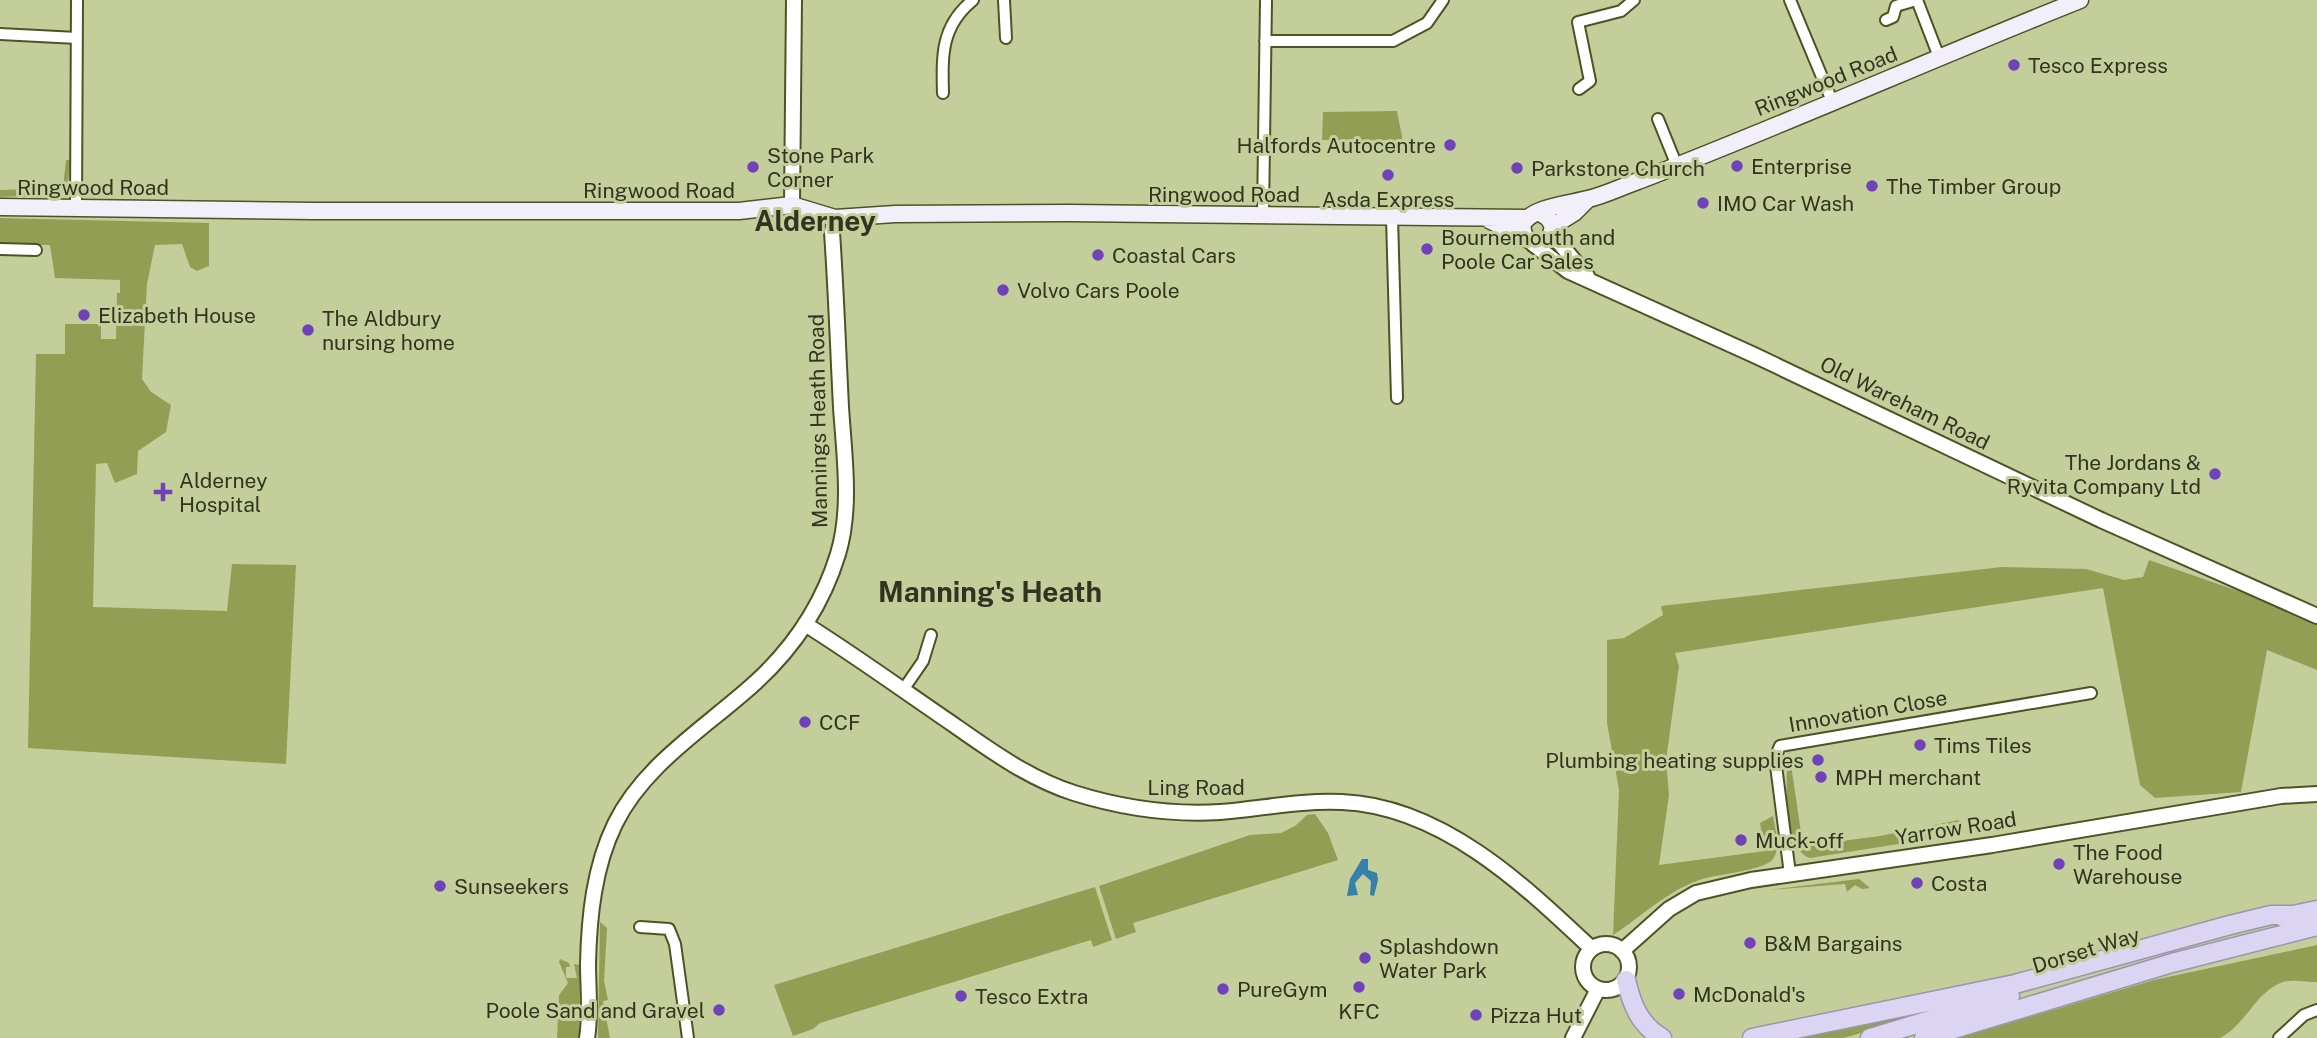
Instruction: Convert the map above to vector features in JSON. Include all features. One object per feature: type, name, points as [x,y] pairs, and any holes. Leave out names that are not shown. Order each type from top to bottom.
[{"type":"highway","name":"Dorset Way","points":[[1870,1038],[2317,910]]},
{"type":"highway","points":[[1752,1038],[1978,992],[2271,915],[2294,915]]},
{"type":"highway","name":"Dorset Way","points":[[1924,1038],[2172,963],[2317,926]]},
{"type":"highway","points":[[1626,980],[1632,1006],[1643,1023],[1662,1038]]},
{"type":"main road","name":"Ringwood Road","points":[[0,207],[303,211],[739,211],[792,205],[835,218],[895,214],[1392,217],[1533,215],[1562,203],[1588,200],[1677,166],[2016,23],[2080,0]]},
{"type":"main road","name":"Ringwood Road","points":[[1552,230],[1588,200]]},
{"type":"main road","points":[[1533,215],[1548,218],[1552,230],[1542,244],[1529,241],[1522,230],[1533,215]]},
{"type":"main road","name":"Ringwood Road","points":[[1484,217],[1529,241]]},
{"type":"street","points":[[76,208],[77,0]]},
{"type":"street","points":[[792,205],[794,0]]},
{"type":"street","points":[[943,93],[942,48],[948,27],[972,0]]},
{"type":"street","points":[[1004,0],[1006,38]]},
{"type":"street","points":[[1264,215],[1266,0]]},
{"type":"street","points":[[1265,41],[1393,41],[1427,23],[1443,0]]},
{"type":"street","points":[[1579,89],[1590,81],[1578,22],[1620,11],[1634,0]]},
{"type":"street","points":[[1790,0],[1832,101]]},
{"type":"street","points":[[1886,20],[1893,17],[1895,3],[1917,0],[1940,57]]},
{"type":"street","points":[[0,34],[78,38]]},
{"type":"street","points":[[1658,119],[1677,166]]},
{"type":"street","points":[[1392,217],[1397,398]]},
{"type":"street","name":"Mannings Heath Road","points":[[587,1038],[593,895],[605,847],[615,822],[647,779],[757,681],[817,607],[834,566],[845,518],[832,232],[835,218]]},
{"type":"street","name":"Old Wareham Road","points":[[1552,230],[1590,279]]},
{"type":"street","name":"Old Wareham Road","points":[[1529,241],[1568,271],[2101,520],[2317,616]]},
{"type":"street","points":[[0,249],[36,250]]},
{"type":"street","name":"Ling Road","points":[[805,624],[1020,769],[1071,792],[1155,811],[1199,813],[1342,802],[1378,807],[1429,823],[1463,842],[1560,918],[1592,949]]},
{"type":"street","points":[[903,690],[923,661],[932,635]]},
{"type":"street","name":"Innovation Close","points":[[1790,874],[1775,758],[1780,746],[2091,693]]},
{"type":"street","name":"Yarrow Road","points":[[1622,951],[1669,909],[1696,893],[1790,874],[2281,796],[2317,794]]},
{"type":"street","points":[[640,927],[668,929],[675,944],[688,1038]]},
{"type":"street","points":[[1604,944],[1622,951],[1629,966],[1626,980],[1616,988],[1598,989],[1591,985],[1583,969],[1584,961],[1592,949],[1604,944]]},
{"type":"street","points":[[1573,1038],[1598,989]]},
{"type":"street","points":[[2279,1038],[2304,1015],[2317,1010]]},
{"type":"green space","points":[[1397,111],[1404,147],[1391,148],[1390,140],[1322,140],[1323,112]]},
{"type":"green space","points":[[66,160],[70,160],[67,194],[0,197],[0,190],[63,188]]},
{"type":"green space","points":[[0,218],[209,223],[209,266],[197,271],[190,267],[182,244],[155,245],[147,284],[142,379],[151,392],[171,405],[166,432],[138,451],[137,474],[115,483],[107,463],[96,464],[93,607],[227,611],[232,564],[296,565],[286,764],[28,748],[36,354],[65,354],[65,324],[101,324],[101,339],[116,339],[117,293],[120,293],[120,280],[55,278],[50,245],[0,245]]},
{"type":"green space","points":[[2149,560],[2241,592],[2317,624],[2317,670],[2267,650],[2241,792],[2155,798],[2140,785],[2103,588],[1675,653],[1679,666],[1666,760],[1669,795],[1659,865],[1765,851],[1760,823],[1773,816],[1777,849],[1773,859],[1761,866],[1706,878],[1681,888],[1613,935],[1619,790],[1607,723],[1607,640],[1624,638],[1663,615],[1661,606],[2002,567],[2086,569],[2124,580],[2143,577]]},
{"type":"green space","points":[[1852,737],[1855,739],[1789,751]]},
{"type":"green space","points":[[1789,751],[1803,846],[1880,836],[1959,820],[1961,830],[1954,832],[1955,835],[1810,858],[1801,852],[1790,827],[1787,793]]},
{"type":"green space","points":[[1315,814],[1328,833],[1338,860],[1133,923],[1136,932],[1116,939],[1099,886],[1250,835],[1281,833],[1295,826],[1307,815]]},
{"type":"green space","points":[[1859,879],[1870,888],[1862,889],[1855,885],[1847,892],[1845,884],[1768,890]]},
{"type":"green space","points":[[1095,887],[1112,940],[1093,947],[1091,940],[820,1023],[813,1029],[793,1036],[774,985]]},
{"type":"green space","points":[[600,922],[607,928],[604,981],[608,1000],[603,1001],[610,1038],[598,1038]]},
{"type":"green space","points":[[2317,945],[2317,982],[2287,981],[2274,986],[2229,1033],[2220,1038],[1959,1038],[2154,980]]},
{"type":"green space","points":[[560,959],[569,963],[570,967],[566,967],[566,978],[577,978],[574,964],[580,965],[579,1038],[557,1038],[559,995],[568,983],[559,962]]},
{"type":"green space","points":[[1926,1010],[1927,1013],[1844,1038],[1784,1038]]},
{"type":"water","points":[[1362,859],[1368,859],[1368,870],[1377,873],[1374,896],[1370,895],[1371,881],[1363,874],[1355,883],[1358,895],[1347,896],[1350,879]]},
{"type":"place","name":"Tesco Express","points":[[2014,65]]},
{"type":"place","name":"Halfords Autocentre","points":[[1450,145]]},
{"type":"place","name":"Enterprise","points":[[1737,166]]},
{"type":"place","name":"Stone Park Corner","points":[[753,167]]},
{"type":"place","name":"Parkstone Church","points":[[1517,168]]},
{"type":"place","name":"Asda Express","points":[[1388,175]]},
{"type":"place","name":"The Timber Group","points":[[1872,186]]},
{"type":"place","name":"IMO Car Wash","points":[[1703,203]]},
{"type":"place","name":"Bournemouth and Poole Car Sales","points":[[1427,249]]},
{"type":"place","name":"Coastal Cars","points":[[1098,255]]},
{"type":"place","name":"Volvo Cars Poole","points":[[1003,290]]},
{"type":"place","name":"Elizabeth House","points":[[84,315]]},
{"type":"place","name":"The Aldbury nursing home","points":[[308,330]]},
{"type":"place","name":"The Jordans & Ryvita Company Ltd","points":[[2215,474]]},
{"type":"place","name":"Alderney Hospital","points":[[163,492]]},
{"type":"place","name":"CCF","points":[[805,722]]},
{"type":"place","name":"Tims Tiles","points":[[1920,745]]},
{"type":"place","name":"Plumbing heating supplies","points":[[1818,760]]},
{"type":"place","name":"MPH merchant","points":[[1821,777]]},
{"type":"place","name":"Muck-off","points":[[1741,840]]},
{"type":"place","name":"The Food Warehouse","points":[[2059,864]]},
{"type":"place","name":"Costa","points":[[1917,883]]},
{"type":"place","name":"Sunseekers","points":[[440,886]]},
{"type":"place","name":"B&M Bargains","points":[[1750,943]]},
{"type":"place","name":"Splashdown Water Park","points":[[1365,958]]},
{"type":"place","name":"KFC","points":[[1359,987]]},
{"type":"place","name":"PureGym","points":[[1223,989]]},
{"type":"place","name":"McDonald's","points":[[1679,994]]},
{"type":"place","name":"Tesco Extra","points":[[961,996]]},
{"type":"place","name":"Poole Sand and Gravel","points":[[719,1010]]},
{"type":"place","name":"Pizza Hut","points":[[1476,1015]]},
{"type":"district","name":"Alderney","points":[[815,220]]},
{"type":"district","name":"Manning's Heath","points":[[990,591]]}]
